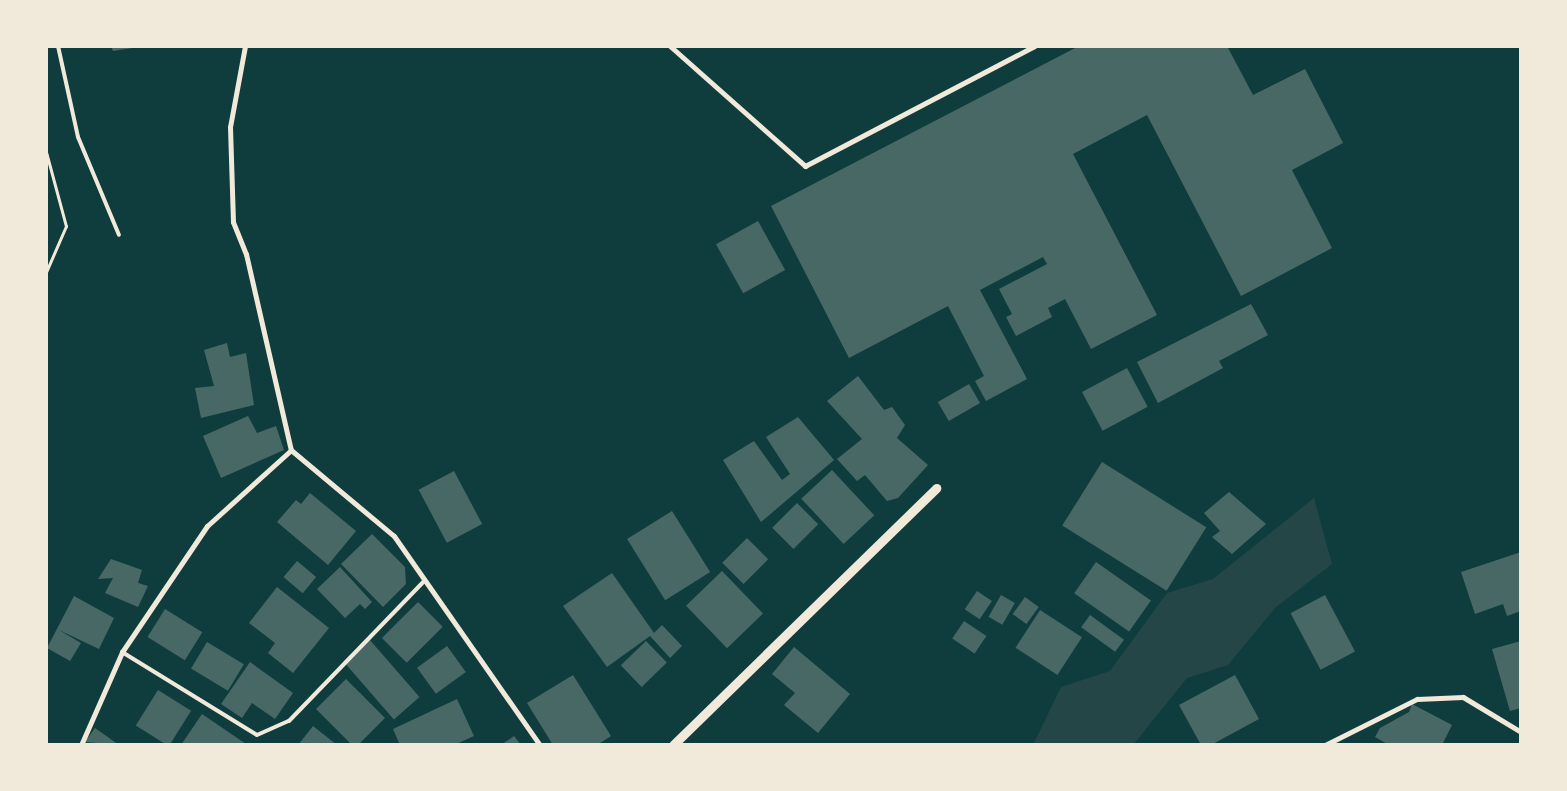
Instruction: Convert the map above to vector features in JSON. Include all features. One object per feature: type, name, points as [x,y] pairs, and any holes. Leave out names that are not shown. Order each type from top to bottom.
[{"type":"street","points":[[245,46],[230,127],[233,222],[246,254],[291,450],[394,536],[540,745]]},
{"type":"street","points":[[670,46],[805,166],[1035,46]]},
{"type":"street","points":[[81,745],[122,652],[207,526],[291,450]]},
{"type":"street","points":[[673,745],[936,488]]},
{"type":"street","points":[[1325,745],[1417,699],[1463,697],[1521,732]]},
{"type":"lane","points":[[58,46],[78,137],[118,235]]},
{"type":"lane","points":[[122,652],[256,735],[289,721],[426,580]]},
{"type":"path","points":[[46,152],[66,226],[46,272]]},
{"type":"shaded area","points":[[1314,498],[1332,564],[1276,607],[1228,665],[1187,678],[1133,745],[1033,745],[1061,687],[1110,671],[1167,593],[1213,579]]},
{"type":"building","points":[[111,46],[139,46],[139,47],[113,51]]},
{"type":"building","points":[[1079,46],[1227,46],[1253,95],[1305,69],[1343,143],[1292,170],[1332,248],[1241,296],[1147,115],[1073,154],[1157,315],[1091,349],[1065,299],[1048,308],[1052,317],[1016,336],[1006,317],[1012,314],[999,289],[1047,264],[1043,257],[980,290],[1027,379],[986,401],[975,381],[984,376],[948,306],[849,358],[771,206]]},
{"type":"building","points":[[758,221],[785,270],[743,293],[716,244]]},
{"type":"building","points":[[1251,304],[1268,335],[1219,361],[1223,368],[1158,403],[1137,362]]},
{"type":"building","points":[[227,343],[230,357],[246,353],[254,405],[201,418],[195,388],[214,386],[204,350]]},
{"type":"building","points":[[1127,368],[1148,407],[1103,431],[1082,392]]},
{"type":"building","points":[[858,376],[884,410],[892,407],[905,425],[897,438],[928,465],[898,498],[887,501],[865,475],[857,481],[837,459],[862,439],[827,401]]},
{"type":"building","points":[[969,384],[980,403],[949,421],[938,402]]},
{"type":"building","points":[[248,416],[257,433],[276,426],[284,450],[221,478],[203,436]]},
{"type":"building","points":[[798,417],[834,460],[761,522],[723,460],[754,441],[782,480],[790,474],[766,437]]},
{"type":"building","points":[[1102,462],[1206,527],[1167,591],[1062,526]]},
{"type":"building","points":[[832,470],[874,515],[844,544],[801,499]]},
{"type":"building","points":[[454,471],[482,524],[447,543],[419,490]]},
{"type":"building","points":[[1229,492],[1266,524],[1232,554],[1212,537],[1220,531],[1204,513]]},
{"type":"building","points":[[310,493],[356,531],[328,565],[277,522],[296,500],[301,504]]},
{"type":"building","points":[[797,503],[818,524],[793,549],[772,528]]},
{"type":"building","points":[[672,511],[710,572],[665,600],[627,539]]},
{"type":"building","points":[[372,534],[405,567],[406,584],[383,607],[341,564]]},
{"type":"building","points":[[747,538],[768,559],[743,584],[722,563]]},
{"type":"building","points":[[1521,552],[1521,611],[1507,616],[1503,604],[1475,614],[1461,572]]},
{"type":"building","points":[[111,559],[142,570],[138,583],[148,586],[138,607],[105,593],[113,578],[98,579]]},
{"type":"building","points":[[297,561],[316,577],[303,593],[284,577]]},
{"type":"building","points":[[1096,562],[1151,600],[1129,632],[1074,593]]},
{"type":"building","points":[[340,567],[372,602],[365,609],[360,604],[345,618],[317,589]]},
{"type":"building","points":[[722,571],[763,613],[727,648],[686,606]]},
{"type":"building","points":[[612,573],[654,633],[662,625],[682,646],[670,658],[650,636],[607,667],[563,606]]},
{"type":"building","points":[[277,587],[329,628],[293,673],[268,653],[275,643],[249,623]]},
{"type":"building","points":[[977,591],[992,601],[980,619],[965,609]]},
{"type":"building","points":[[1001,595],[1015,603],[1002,625],[988,617]]},
{"type":"building","points":[[1325,595],[1355,652],[1321,670],[1291,613]]},
{"type":"building","points":[[74,596],[114,618],[99,649],[59,630],[81,643],[70,661],[47,648]]},
{"type":"building","points":[[1025,597],[1039,607],[1026,624],[1013,614]]},
{"type":"building","points":[[418,602],[443,627],[407,663],[382,638]]},
{"type":"building","points":[[165,609],[202,632],[185,660],[148,637]]},
{"type":"building","points":[[1040,610],[1082,637],[1057,675],[1015,648]]},
{"type":"building","points":[[1090,615],[1124,640],[1115,652],[1081,627]]},
{"type":"building","points":[[964,621],[986,636],[975,654],[952,638]]},
{"type":"building","points":[[369,639],[420,697],[394,719],[343,661]]},
{"type":"building","points":[[646,641],[667,663],[642,687],[621,665]]},
{"type":"building","points":[[1521,641],[1521,708],[1510,711],[1492,649]]},
{"type":"building","points":[[207,642],[244,664],[228,691],[191,669]]},
{"type":"building","points":[[447,646],[466,672],[436,694],[417,668]]},
{"type":"building","points":[[794,647],[850,694],[818,733],[784,705],[795,693],[772,674]]},
{"type":"building","points":[[250,662],[293,693],[275,719],[252,703],[242,718],[221,704]]},
{"type":"building","points":[[573,675],[611,736],[597,745],[553,745],[527,703]]},
{"type":"building","points":[[1235,675],[1259,719],[1211,745],[1201,745],[1179,705]]},
{"type":"building","points":[[346,679],[385,718],[358,745],[352,745],[316,709]]},
{"type":"building","points":[[158,690],[191,711],[170,745],[136,726]]},
{"type":"building","points":[[457,699],[474,736],[454,745],[400,745],[393,729]]},
{"type":"building","points":[[1412,704],[1452,725],[1442,745],[1389,745],[1375,737],[1380,728],[1409,712]]},
{"type":"building","points":[[202,714],[246,744],[181,745]]},
{"type":"building","points":[[313,726],[337,745],[298,745]]},
{"type":"building","points":[[95,728],[119,745],[85,742]]},
{"type":"building","points":[[514,736],[521,745],[501,745]]}]
